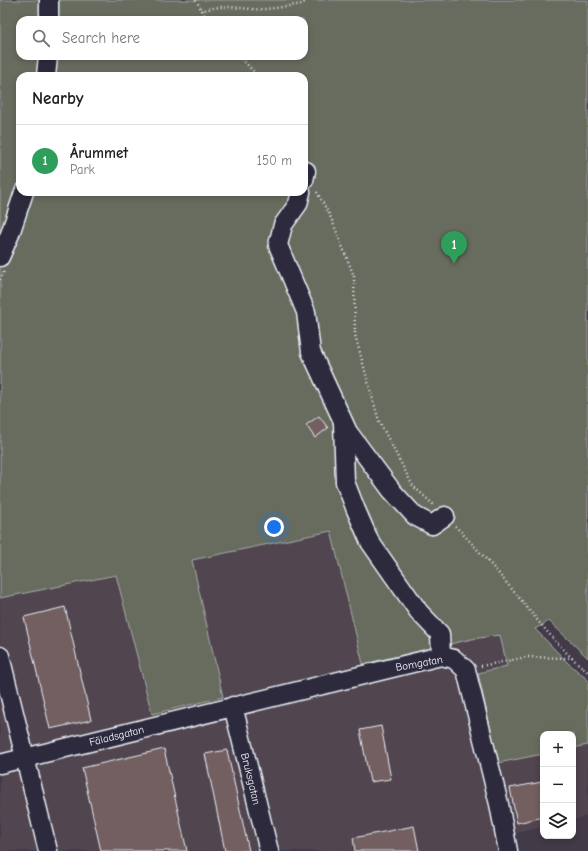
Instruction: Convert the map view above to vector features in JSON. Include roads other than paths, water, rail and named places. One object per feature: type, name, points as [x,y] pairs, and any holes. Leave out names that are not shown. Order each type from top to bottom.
[{"type":"street","points":[[49,0],[49,16]]},
{"type":"street","points":[[46,72],[48,60]]},
{"type":"street","points":[[0,257],[10,234],[23,196]]},
{"type":"street","points":[[300,196],[298,204],[284,225],[278,245],[306,312],[311,352],[348,432],[392,491],[415,516],[432,525],[445,516]]},
{"type":"street","points":[[343,420],[345,482],[356,510],[370,542],[419,612],[440,634],[441,656]]},
{"type":"street","points":[[0,656],[48,851]]},
{"type":"street","name":"Bomgatan","points":[[234,706],[441,656],[454,659],[466,670],[499,804],[507,851]]},
{"type":"street","name":"Fäladsgatan","points":[[0,764],[234,706]]},
{"type":"street","name":"Bruksgatan","points":[[234,706],[269,851]]},
{"type":"place","name":"Årummet","points":[[454,264]]}]
